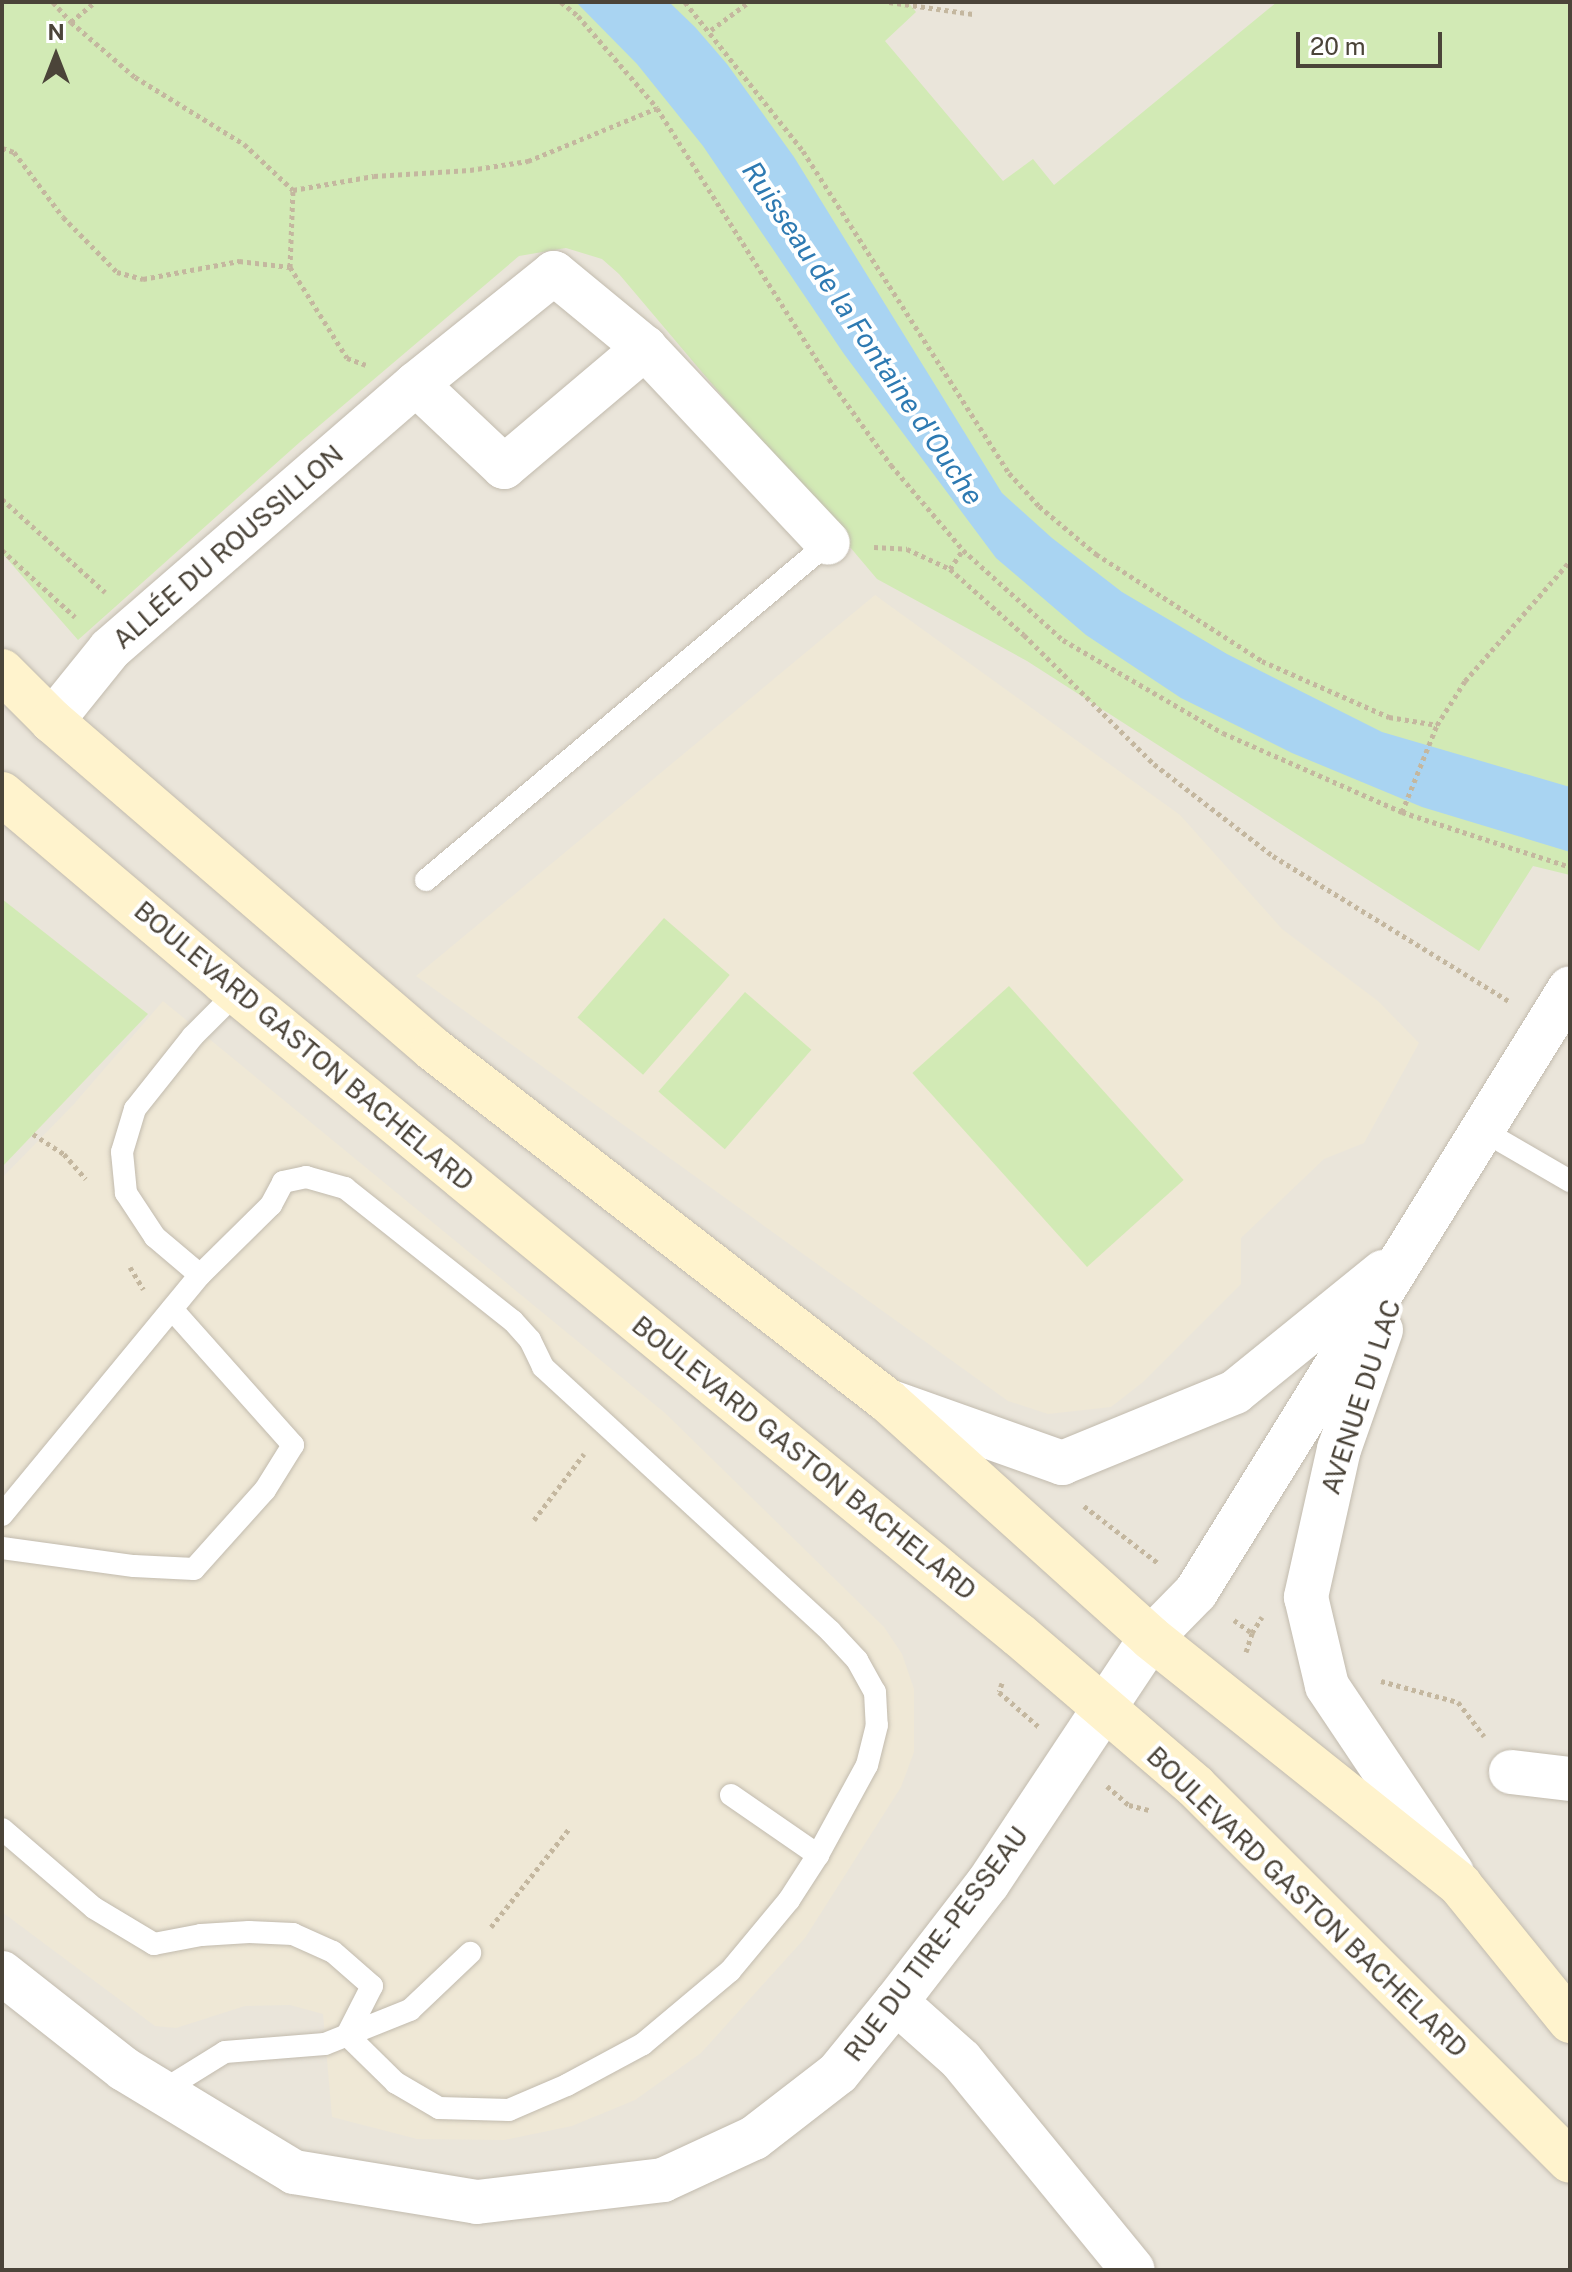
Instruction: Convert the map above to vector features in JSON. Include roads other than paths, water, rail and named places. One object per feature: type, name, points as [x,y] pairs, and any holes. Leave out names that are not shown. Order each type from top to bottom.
[{"type":"main road","points":[[2,671],[52,721],[433,1049],[888,1401],[1151,1638],[1460,1885],[1570,2021]]},
{"type":"main road","name":"BOULEVARD GASTON BACHELARD","points":[[2,794],[237,992],[994,1615],[1195,1786],[1570,2161]]},
{"type":"street","name":"ALLÉE DU ROUSSILLON","points":[[52,721],[124,636],[416,384],[554,273],[645,348],[828,543]]},
{"type":"street","points":[[416,384],[504,467],[645,348]]},
{"type":"street","name":"AVENUE DU LAC","points":[[1151,1638],[1196,1592],[1561,1001]]},
{"type":"street","name":"AVENUE DU LAC","points":[[888,1401],[1062,1463],[1235,1392],[1410,1250]]},
{"type":"street","name":"AVENUE DU LAC","points":[[1410,1250],[1339,1449],[1306,1597],[1327,1686],[1460,1885]]},
{"type":"street","name":"RUE DU TIRE-PESSEAU","points":[[2,1973],[124,2069],[294,2172],[477,2202],[663,2180],[754,2138],[838,2073],[988,1883],[1151,1638]]},
{"type":"street","points":[[1511,1772],[1570,1779]]},
{"type":"street","points":[[896,2002],[961,2060],[1133,2270]]},
{"type":"lane","points":[[426,880],[828,543]]},
{"type":"lane","points":[[200,1275],[155,1237],[126,1193],[122,1152],[135,1109],[193,1036],[237,992]]},
{"type":"lane","points":[[1482,1130],[1570,1181]]},
{"type":"lane","points":[[2,1515],[200,1275],[271,1205],[283,1182],[306,1177],[345,1188],[513,1321],[530,1340],[543,1367],[830,1631],[857,1660],[875,1692],[877,1725],[867,1765],[818,1855],[789,1900],[730,1971],[643,2044],[567,2085],[509,2110],[439,2108],[396,2083],[347,2035]]},
{"type":"lane","points":[[2,1548],[134,1566],[194,1569],[265,1490],[293,1445],[172,1309]]},
{"type":"lane","points":[[731,1795],[818,1855]]},
{"type":"lane","points":[[2,1829],[94,1908],[154,1944],[201,1935],[249,1932],[293,1934],[333,1952],[372,1986],[347,2035]]},
{"type":"lane","points":[[162,2091],[225,2052],[325,2044],[410,2010],[470,1953]]},
{"type":"water","name":"Ruisseau de la Fontaine d'Ouche","points":[[576,2],[669,2],[695,27],[727,64],[794,157],[1002,493],[1052,538],[1122,592],[1227,654],[1382,732],[1570,787],[1570,852],[1422,807],[1292,753],[1181,698],[1086,635],[996,558],[844,354],[703,146],[637,64]]}]
